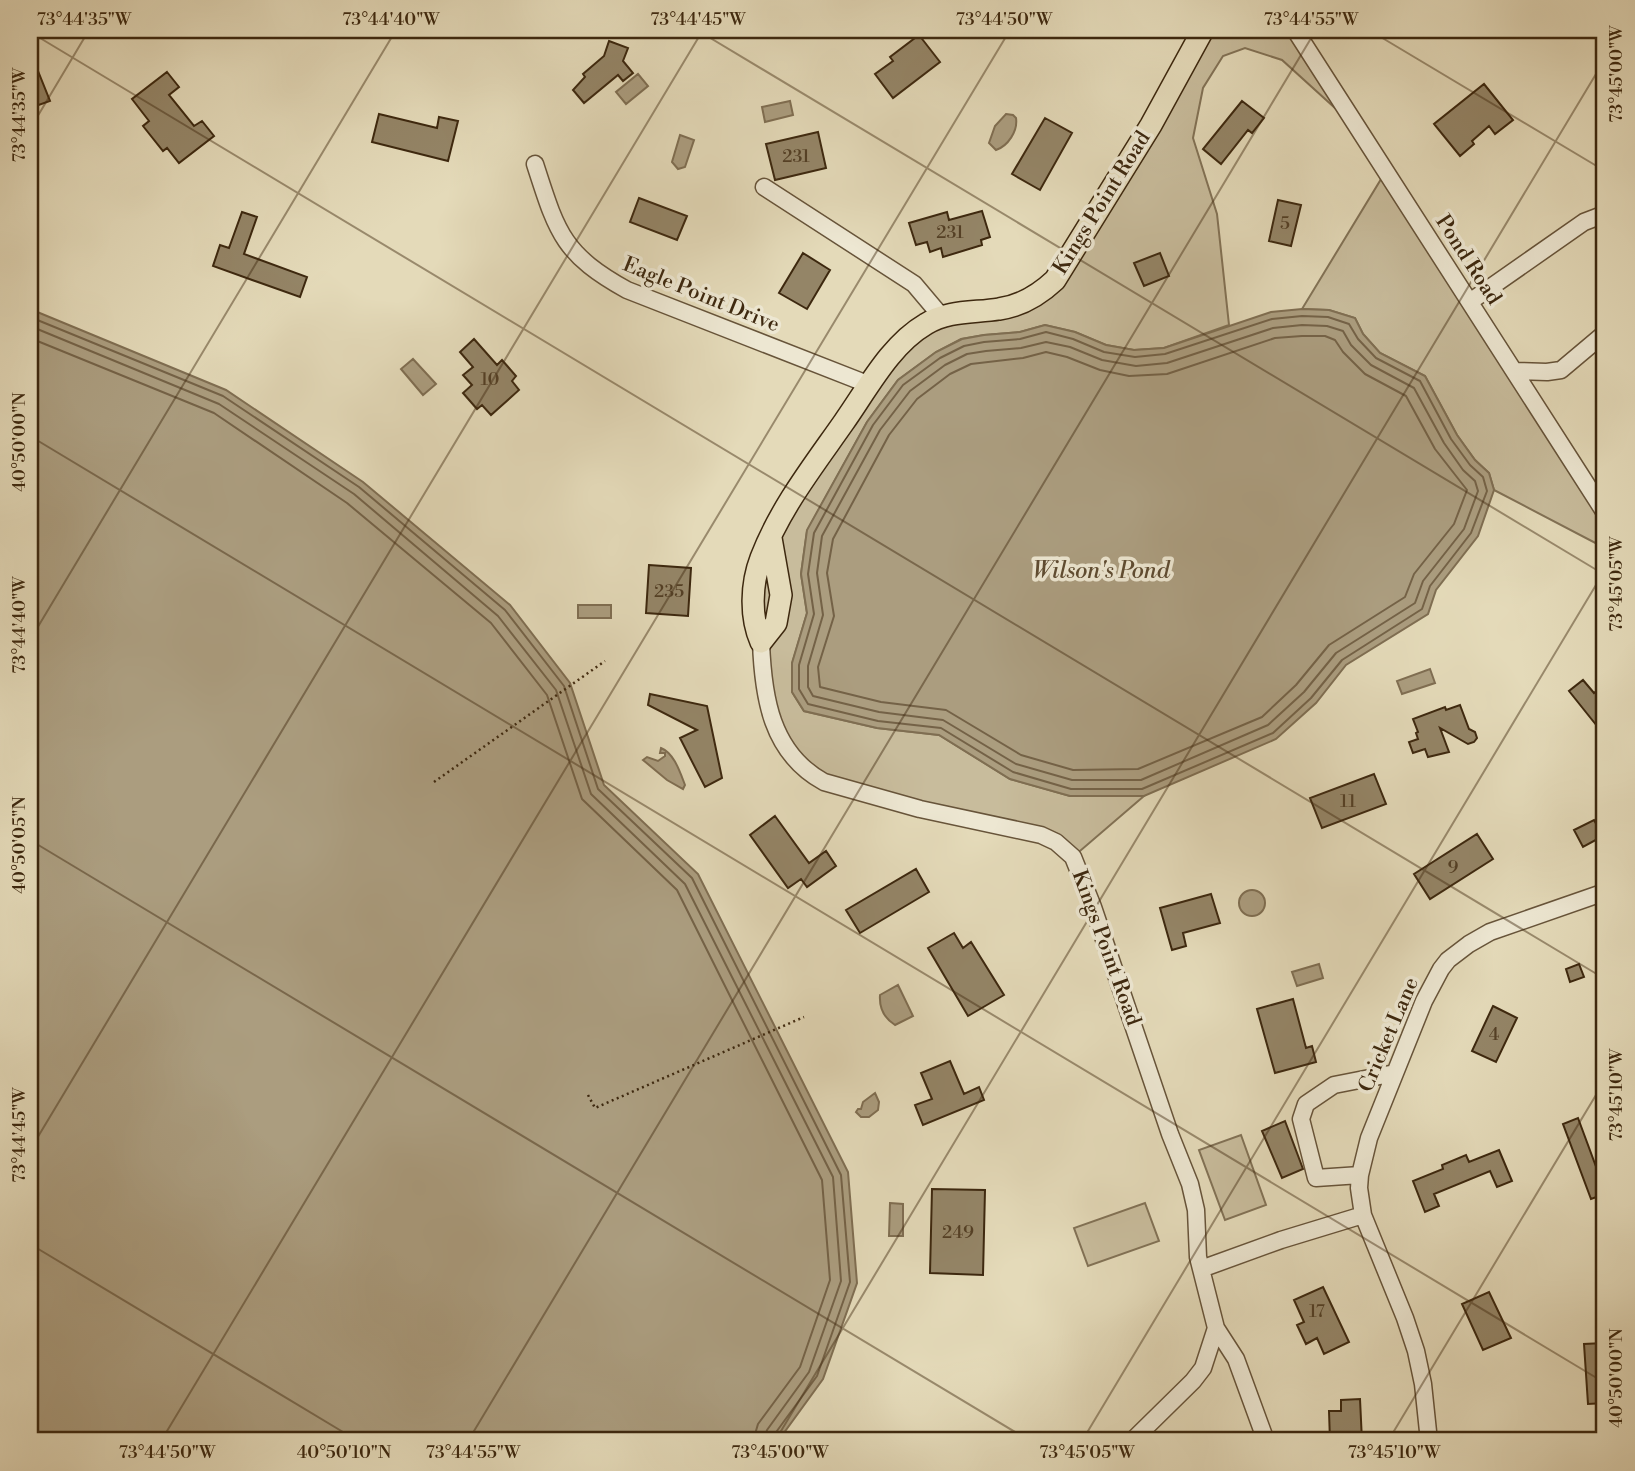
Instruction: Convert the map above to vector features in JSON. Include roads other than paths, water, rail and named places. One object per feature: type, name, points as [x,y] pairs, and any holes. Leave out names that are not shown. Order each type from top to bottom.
[{"type":"main road","name":"Kings Point Road","points":[[761,642],[754,626],[753,594],[760,559],[788,503],[870,385],[897,349],[925,324],[941,316],[1001,309],[1020,303],[1043,291],[1055,280],[1151,125],[1203,30]]},
{"type":"street","name":"Pond Road","points":[[1295,30],[1605,513]]},
{"type":"street","name":"Eagle Point Drive","points":[[535,164],[550,211],[565,240],[575,254],[596,273],[627,290],[870,385]]},
{"type":"street","points":[[764,187],[914,284],[941,316]]},
{"type":"street","points":[[1471,302],[1584,222],[1605,214]]},
{"type":"street","points":[[1515,371],[1561,370],[1605,333]]},
{"type":"street","name":"Kings Point Road","points":[[761,642],[762,669],[774,727],[791,757],[810,774],[824,782],[920,808],[1041,835],[1056,842],[1073,857],[1114,963],[1170,1134],[1190,1184],[1196,1210],[1198,1257],[1216,1328],[1236,1359],[1266,1441]]},
{"type":"street","name":"Cricket Lane","points":[[1429,1441],[1423,1384],[1416,1352],[1363,1215],[1360,1175],[1369,1138],[1424,1001],[1448,960],[1490,932],[1605,892]]},
{"type":"street","points":[[1360,1175],[1316,1178],[1301,1119],[1306,1104],[1334,1085],[1395,1073]]},
{"type":"street","points":[[1201,1269],[1281,1240],[1363,1215]]},
{"type":"street","points":[[1132,1441],[1203,1368],[1216,1328]]},
{"type":"water","points":[[638,74],[648,86],[626,104],[616,92]]},
{"type":"water","points":[[790,101],[793,115],[765,122],[762,107]]},
{"type":"water","points":[[1006,114],[1016,118],[1014,133],[1008,142],[996,150],[989,143],[995,126]]},
{"type":"water","points":[[680,135],[694,140],[685,167],[678,169],[672,162]]},
{"type":"water","points":[[30,309],[226,390],[363,482],[510,605],[570,683],[604,785],[698,874],[848,1172],[857,1283],[823,1379],[778,1441],[30,1441]]},
{"type":"water","name":"Wilson's Pond","points":[[1329,310],[1355,318],[1363,334],[1380,353],[1425,376],[1457,435],[1475,460],[1489,473],[1494,490],[1478,536],[1436,590],[1428,614],[1346,665],[1316,703],[1276,739],[1144,796],[1070,796],[1010,779],[939,735],[877,728],[804,711],[792,692],[792,663],[807,613],[801,574],[807,530],[867,422],[898,380],[936,352],[962,339],[984,335],[1020,332],[1045,325],[1075,332],[1106,345],[1134,350],[1164,348],[1271,312]]},
{"type":"water","points":[[413,359],[436,384],[423,395],[401,369]]},
{"type":"water","points":[[578,605],[611,605],[611,618],[578,618]]},
{"type":"water","points":[[1430,669],[1435,683],[1402,694],[1397,681]]},
{"type":"water","points":[[661,748],[670,754],[676,764],[685,785],[683,789],[667,780],[643,760],[647,757],[658,761],[665,756],[665,753],[660,753]]},
{"type":"water","points":[[1252,890],[1261,894],[1265,903],[1261,912],[1252,916],[1243,912],[1239,903],[1243,894]]},
{"type":"water","points":[[1319,964],[1323,978],[1297,986],[1292,972]]},
{"type":"water","points":[[898,985],[913,1016],[895,1025],[883,1013],[880,995]]},
{"type":"water","points":[[875,1093],[879,1102],[878,1110],[869,1117],[861,1117],[856,1112],[861,1109],[863,1102]]},
{"type":"water","points":[[890,1203],[903,1204],[903,1236],[889,1236]]}]
